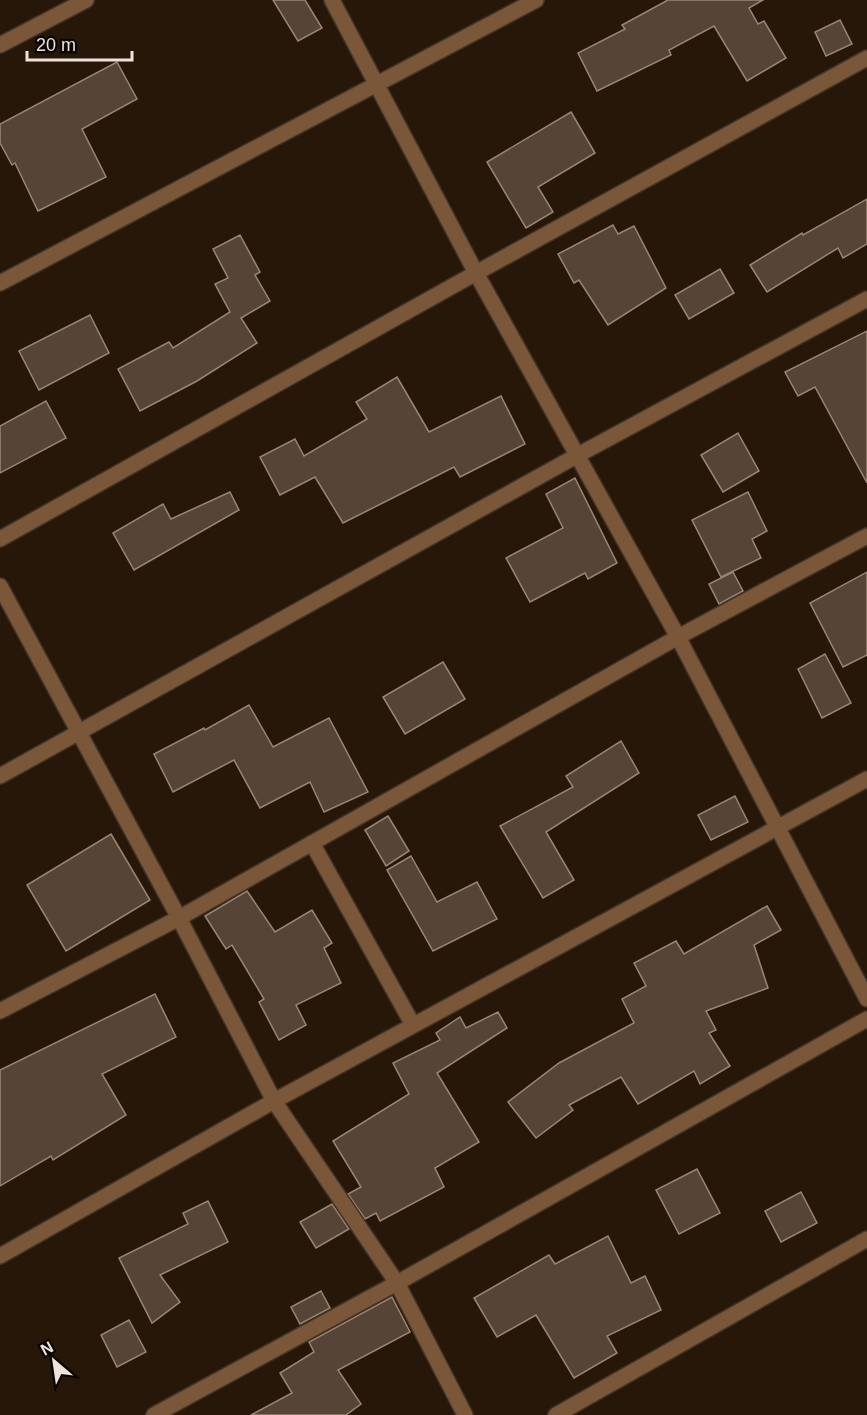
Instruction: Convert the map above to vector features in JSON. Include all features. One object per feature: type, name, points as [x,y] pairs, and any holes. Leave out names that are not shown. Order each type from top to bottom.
[{"type":"street","points":[[0,45],[86,0]]},
{"type":"street","points":[[332,0],[476,273],[678,637],[867,999]]},
{"type":"street","points":[[0,283],[536,0]]},
{"type":"street","points":[[0,539],[867,58]]},
{"type":"street","points":[[0,776],[578,455],[867,300]]},
{"type":"street","points":[[0,1011],[179,918],[678,637],[867,536]]},
{"type":"street","points":[[0,586],[81,733],[274,1101],[397,1283],[465,1415]]},
{"type":"street","points":[[0,1256],[274,1101],[867,779]]},
{"type":"street","points":[[312,843],[413,1025]]},
{"type":"street","points":[[154,1415],[397,1283],[867,1019]]},
{"type":"street","points":[[555,1415],[867,1239]]},
{"type":"building","points":[[273,0],[305,0],[322,28],[298,41]]},
{"type":"building","points":[[668,0],[763,0],[749,8],[758,24],[764,21],[786,58],[747,81],[714,26],[669,50],[671,55],[597,91],[578,53],[625,29],[622,25]]},
{"type":"building","points":[[840,20],[852,44],[826,56],[815,32]]},
{"type":"building","points":[[117,62],[137,99],[82,129],[106,177],[38,211],[15,163],[12,165],[0,143],[0,124]]},
{"type":"building","points":[[571,112],[595,153],[538,187],[553,212],[526,228],[487,162]]},
{"type":"building","points":[[867,199],[867,244],[843,258],[838,248],[767,292],[750,265],[802,233],[803,235]]},
{"type":"building","points":[[613,225],[618,234],[634,226],[666,288],[608,325],[579,280],[574,283],[558,254]]},
{"type":"building","points":[[240,235],[260,272],[255,275],[270,301],[241,318],[257,343],[197,381],[140,411],[118,369],[169,342],[173,348],[230,312],[215,284],[228,278],[213,249]]},
{"type":"building","points":[[720,269],[734,293],[689,319],[675,295]]},
{"type":"building","points":[[90,315],[109,353],[39,390],[19,351]]},
{"type":"building","points":[[867,331],[867,483],[815,387],[798,396],[785,372]]},
{"type":"building","points":[[397,377],[429,432],[501,396],[525,444],[460,477],[454,467],[343,523],[315,477],[280,495],[260,457],[295,439],[304,456],[367,419],[356,402]]},
{"type":"building","points":[[46,401],[66,438],[0,473],[0,426]]},
{"type":"building","points":[[738,433],[759,471],[723,492],[701,455]]},
{"type":"building","points":[[575,478],[617,563],[588,579],[585,573],[530,602],[506,558],[563,528],[546,494]]},
{"type":"building","points":[[230,492],[239,510],[134,570],[113,533],[163,504],[171,519]]},
{"type":"building","points":[[748,492],[767,531],[752,539],[761,558],[721,577],[692,520]]},
{"type":"building","points":[[733,572],[743,591],[719,604],[709,584]]},
{"type":"building","points":[[867,572],[867,655],[843,667],[810,603]]},
{"type":"building","points":[[825,654],[851,703],[822,718],[798,669]]},
{"type":"building","points":[[443,662],[465,699],[405,734],[383,697]]},
{"type":"building","points":[[249,705],[273,747],[329,718],[368,792],[324,812],[310,782],[260,808],[234,760],[173,792],[154,754],[204,728],[205,730]]},
{"type":"building","points":[[621,741],[639,773],[546,832],[574,880],[543,898],[500,826],[573,787],[566,776]]},
{"type":"building","points":[[735,796],[748,822],[711,840],[698,815]]},
{"type":"building","points":[[388,816],[409,851],[386,866],[365,830]]},
{"type":"building","points":[[111,834],[150,900],[66,951],[27,885]]},
{"type":"building","points":[[411,856],[437,902],[477,882],[497,919],[433,951],[387,870]]},
{"type":"building","points":[[247,891],[275,932],[312,910],[332,943],[324,948],[341,983],[296,1005],[306,1025],[279,1040],[259,1002],[264,999],[232,945],[226,949],[205,916]]},
{"type":"building","points":[[767,906],[781,930],[754,945],[768,988],[706,1011],[716,1030],[709,1033],[730,1066],[700,1084],[694,1071],[638,1104],[621,1077],[569,1105],[573,1110],[536,1138],[508,1102],[559,1063],[634,1023],[622,999],[646,986],[634,963],[676,941],[684,954]]},
{"type":"building","points":[[155,994],[176,1037],[102,1074],[126,1115],[53,1160],[51,1156],[0,1186],[0,1070]]},
{"type":"building","points":[[498,1012],[507,1028],[437,1073],[479,1142],[435,1168],[444,1187],[380,1221],[376,1213],[365,1219],[348,1194],[361,1187],[333,1141],[409,1094],[393,1063],[440,1040],[436,1033],[460,1017],[466,1028]]},
{"type":"building","points":[[697,1169],[720,1213],[679,1234],[656,1190]]},
{"type":"building","points":[[801,1192],[817,1223],[781,1242],[765,1211]]},
{"type":"building","points":[[208,1201],[228,1242],[160,1275],[180,1302],[152,1323],[119,1258],[188,1224],[183,1213]]},
{"type":"building","points":[[332,1204],[349,1229],[316,1248],[300,1222]]},
{"type":"building","points":[[608,1236],[631,1283],[645,1276],[661,1310],[607,1336],[617,1353],[574,1378],[536,1315],[497,1337],[474,1298],[549,1255],[555,1264]]},
{"type":"building","points":[[321,1291],[330,1308],[300,1324],[291,1307]]},
{"type":"building","points":[[392,1297],[410,1332],[338,1370],[361,1404],[346,1415],[251,1415],[292,1393],[280,1373],[314,1352],[309,1342]]},
{"type":"building","points":[[129,1320],[146,1352],[117,1367],[101,1335]]}]
